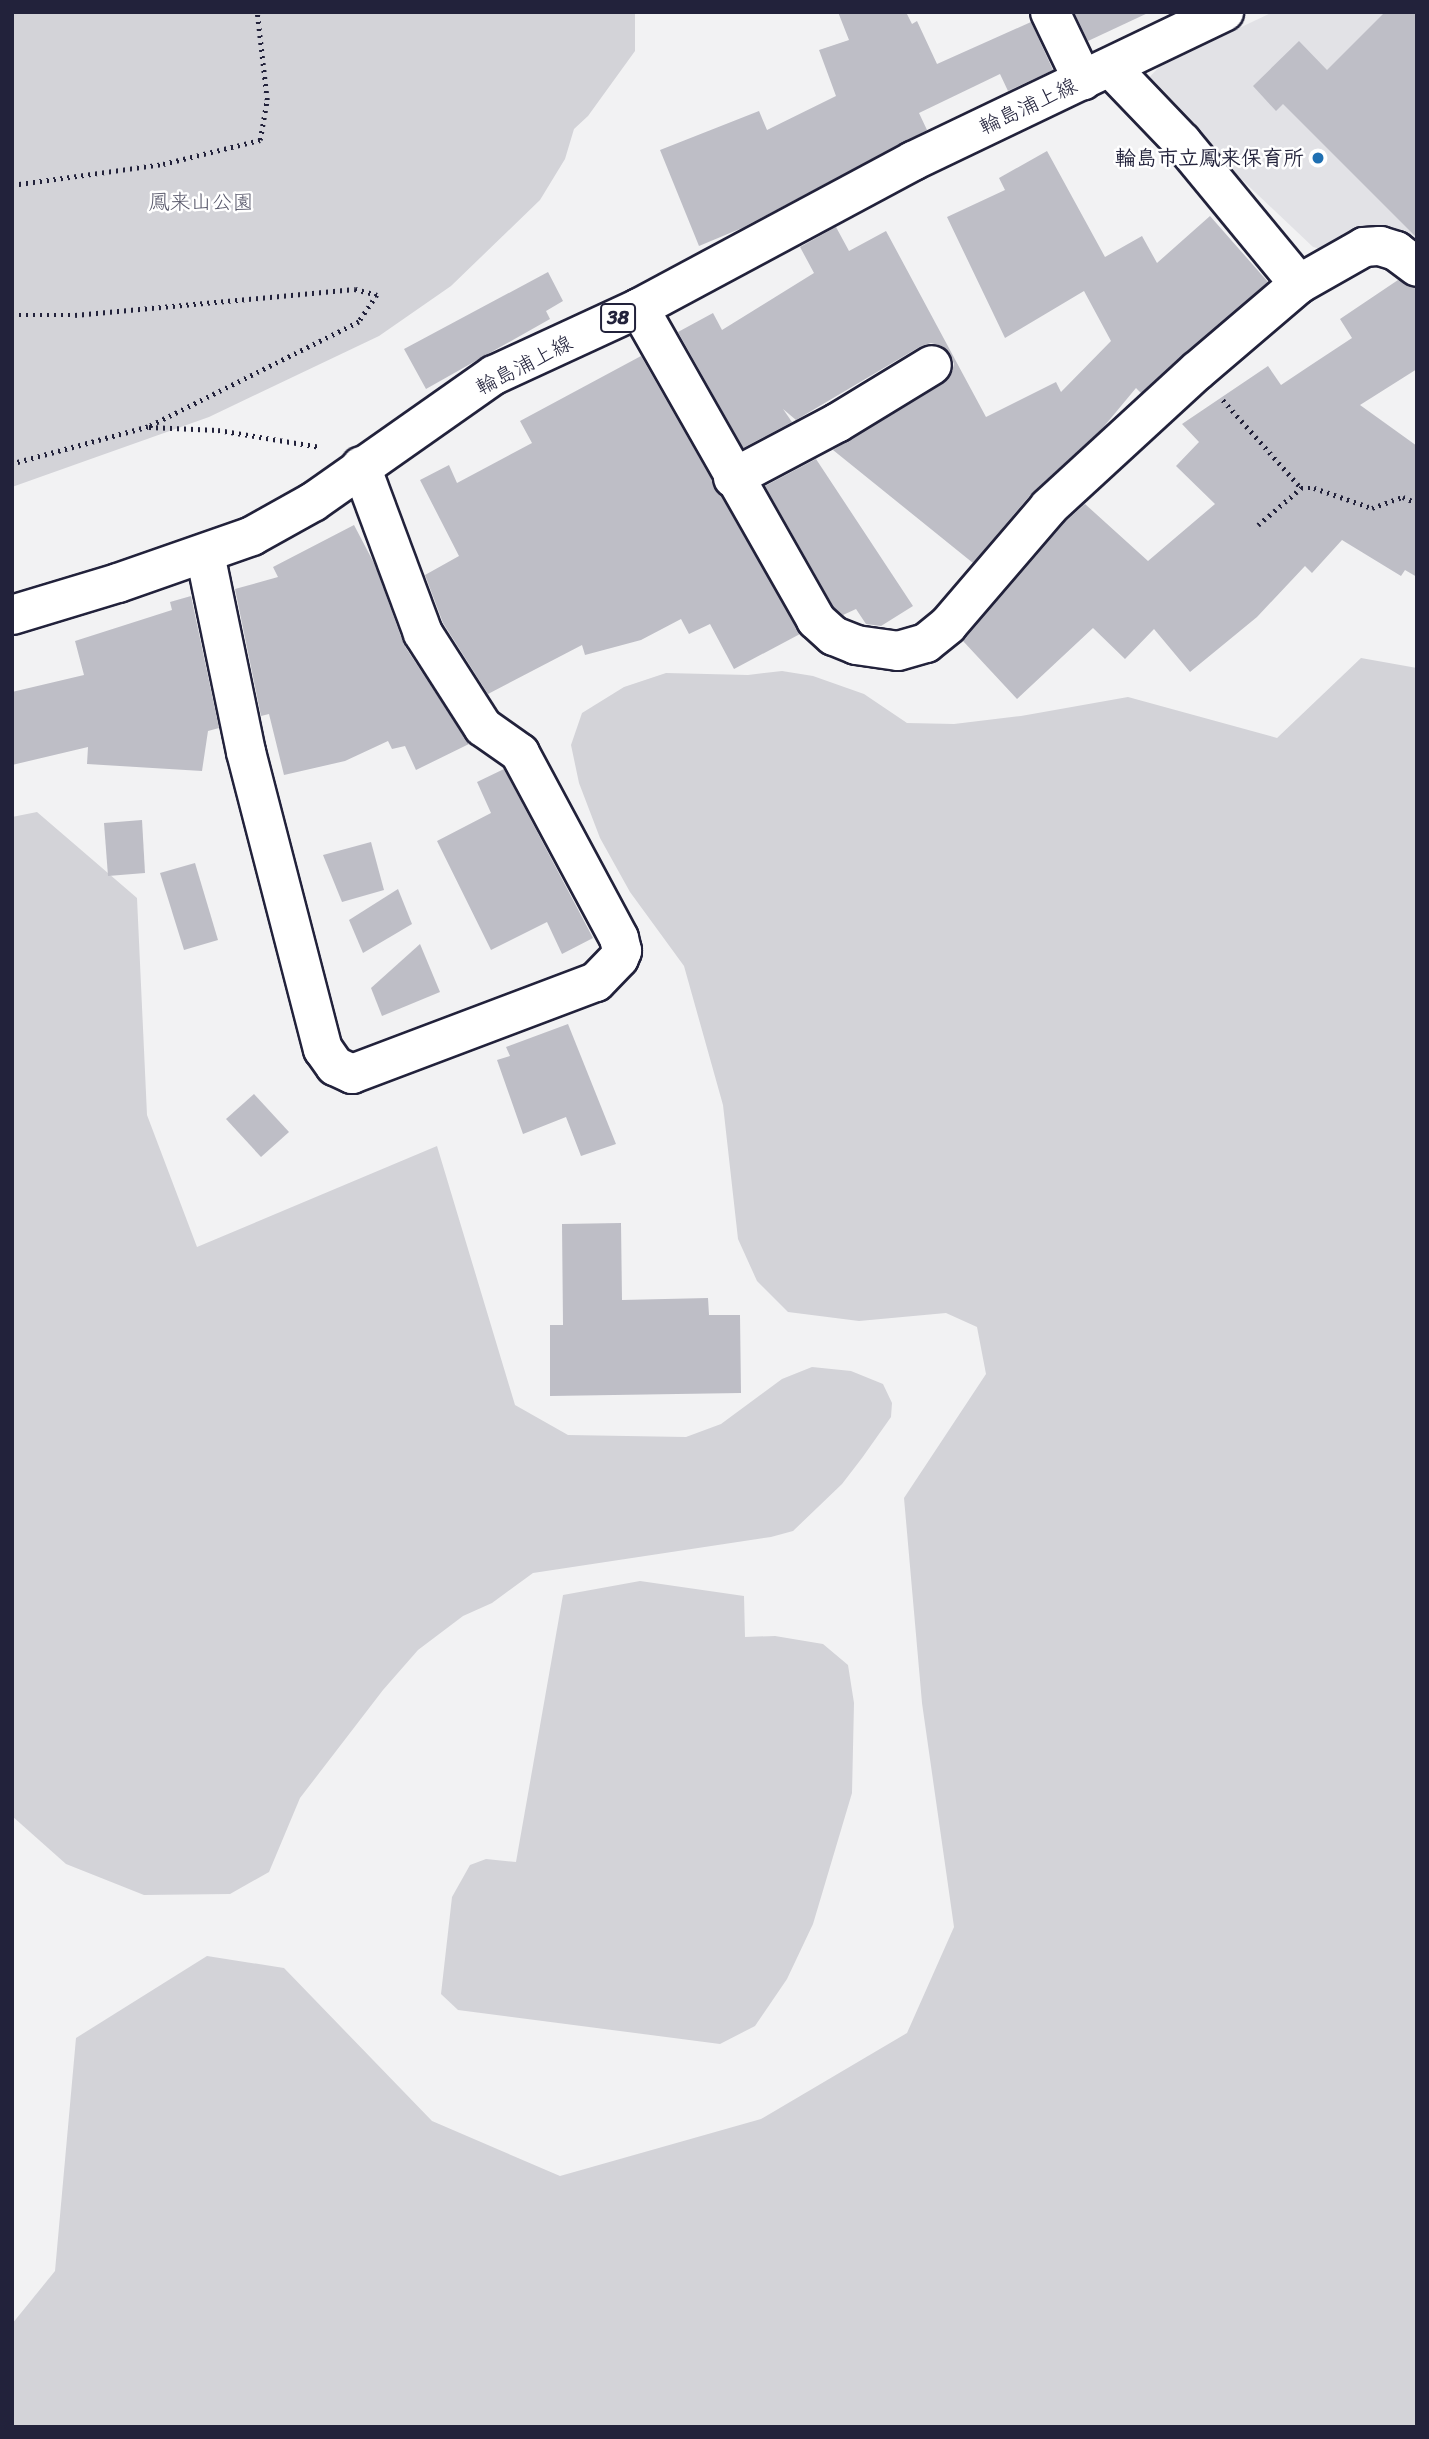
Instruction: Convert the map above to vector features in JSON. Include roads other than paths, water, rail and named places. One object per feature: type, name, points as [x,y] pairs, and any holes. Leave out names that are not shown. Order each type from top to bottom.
[{"type":"street","points":[[1050,12],[1097,74],[1182,142],[1299,284]]},
{"type":"street","name":"輪島浦上線","points":[[12,615],[205,555],[272,525],[313,502],[494,375],[639,308],[913,161],[1224,12]]},
{"type":"street","points":[[639,308],[733,478],[816,620],[834,636],[856,645],[898,651],[926,643],[948,625],[1049,507],[1197,371],[1299,284],[1364,247],[1380,246],[1396,251],[1417,267]]},
{"type":"street","points":[[733,478],[837,423],[932,365]]},
{"type":"street","points":[[205,555],[246,752],[323,1049],[335,1066],[352,1074],[596,982],[619,958],[622,951],[619,938],[520,752],[483,727],[423,633],[361,466]]},
{"type":"place","name":"輪島市立鳳来保育所","points":[[1318,158]]},
{"type":"park label","name":"鳳来山公園","points":[[201,202]]}]
